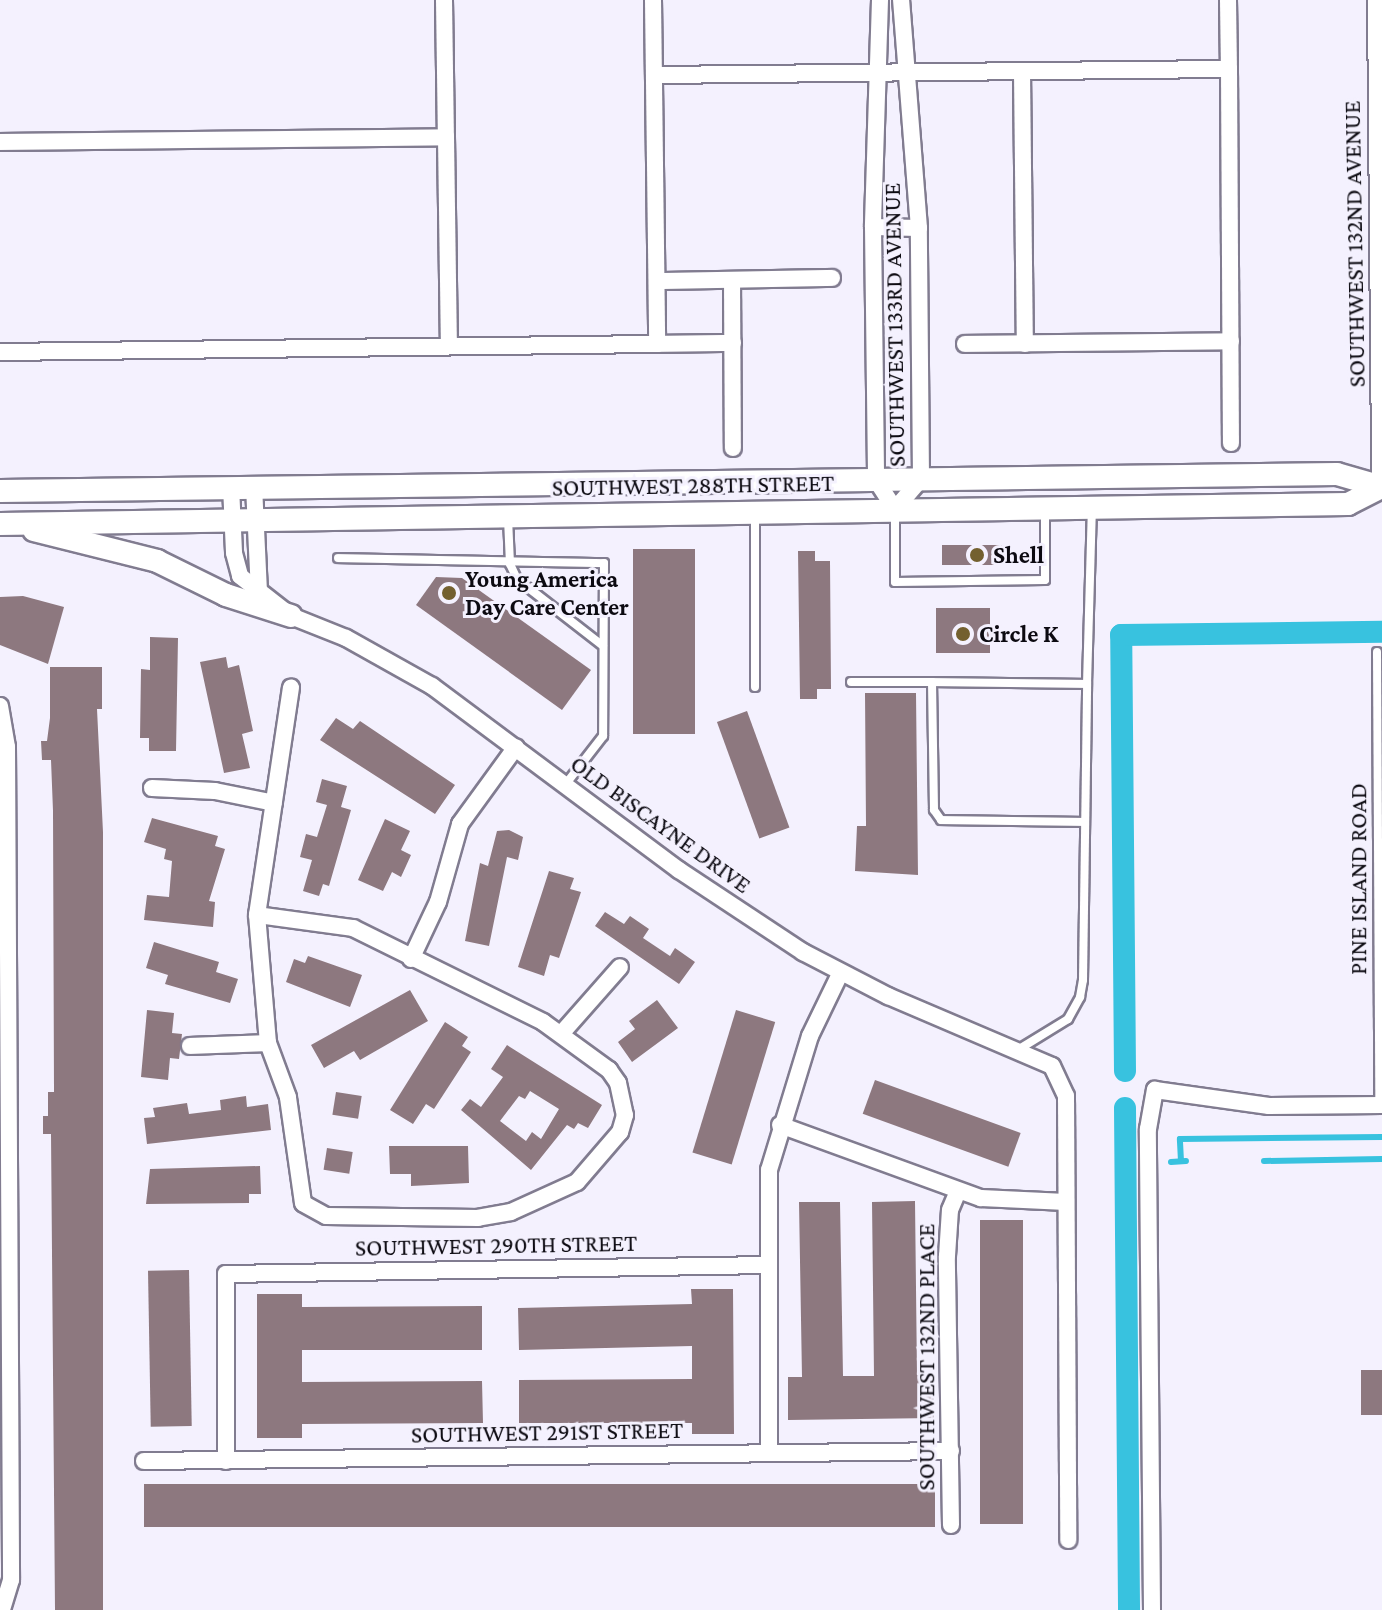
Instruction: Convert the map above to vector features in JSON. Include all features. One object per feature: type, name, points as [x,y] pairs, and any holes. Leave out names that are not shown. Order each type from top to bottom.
[{"type":"main road","name":"SOUTHWEST 288TH STREET","points":[[0,491],[1348,474],[1382,487]]},
{"type":"main road","points":[[507,483],[508,513]]},
{"type":"main road","name":"SOUTHWEST 288TH STREET","points":[[5,524],[232,516],[1348,504],[1382,487]]},
{"type":"main road","points":[[5,524],[157,561],[226,595],[291,616]]},
{"type":"street","points":[[444,0],[449,346]]},
{"type":"street","points":[[653,0],[657,344]]},
{"type":"street","name":"SOUTHWEST 133RD AVENUE","points":[[880,0],[873,227],[876,480],[895,509],[921,479],[919,228],[901,0]]},
{"type":"street","points":[[1228,0],[1231,443]]},
{"type":"street","name":"SOUTHWEST 132ND AVENUE","points":[[1378,0],[1381,33],[1382,487]]},
{"type":"street","points":[[654,75],[1229,69]]},
{"type":"street","points":[[1022,71],[1025,344]]},
{"type":"street","points":[[0,142],[446,137]]},
{"type":"street","points":[[873,227],[919,228]]},
{"type":"street","points":[[657,281],[832,278]]},
{"type":"street","points":[[732,280],[733,448]]},
{"type":"street","points":[[965,344],[1231,341]]},
{"type":"street","points":[[0,352],[733,343]]},
{"type":"street","name":"OLD BISCAYNE DRIVE","points":[[231,486],[236,566],[259,594],[291,616],[407,670],[729,904],[840,974],[1052,1066],[1066,1096],[1066,1202]]},
{"type":"street","points":[[254,486],[259,594]]},
{"type":"street","points":[[257,915],[353,928],[561,1034],[618,1083],[625,1115],[620,1132],[577,1182],[537,1204],[478,1218],[312,1213],[298,1184],[288,1097],[268,1043],[257,915],[291,688]]},
{"type":"street","points":[[0,706],[7,747],[3,927],[4,1398],[11,1580],[2,1610]]},
{"type":"street","points":[[411,959],[438,902],[460,824],[516,747]]},
{"type":"street","points":[[152,788],[215,791],[274,803]]},
{"type":"street","points":[[561,1034],[620,967]]},
{"type":"street","points":[[769,1453],[768,1179],[780,1125],[810,1036],[840,974]]},
{"type":"street","points":[[190,1046],[268,1043]]},
{"type":"street","points":[[1152,1610],[1148,1129],[1155,1090],[1269,1106],[1380,1105]]},
{"type":"street","points":[[780,1125],[958,1191],[1003,1202],[1066,1202],[1068,1540]]},
{"type":"street","name":"SOUTHWEST 132ND PLACE","points":[[951,1525],[948,1228],[958,1191]]},
{"type":"street","name":"SOUTHWEST 290TH STREET","points":[[226,1461],[226,1274],[767,1265]]},
{"type":"street","name":"SOUTHWEST 291ST STREET","points":[[144,1461],[951,1451]]},
{"type":"lane","points":[[1016,1051],[1068,1019],[1080,997],[1092,507]]},
{"type":"lane","points":[[895,509],[895,582],[1045,580],[1045,508]]},
{"type":"lane","points":[[755,510],[755,687]]},
{"type":"lane","points":[[508,513],[510,564],[517,579],[603,646]]},
{"type":"lane","points":[[338,558],[510,564],[604,563],[603,736],[565,785]]},
{"type":"lane","name":"PINE ISLAND ROAD","points":[[1377,652],[1380,1105]]},
{"type":"lane","points":[[851,682],[1087,684]]},
{"type":"lane","points":[[932,682],[934,810],[941,820],[1084,822]]},
{"type":"building","name":"Shell","points":[[942,545],[1011,545],[1011,565],[942,565]]},
{"type":"building","points":[[633,549],[695,549],[695,734],[633,734]]},
{"type":"building","points":[[798,551],[815,551],[815,561],[830,561],[831,689],[817,689],[817,699],[800,699]]},
{"type":"building","points":[[436,577],[462,578],[591,670],[562,710],[416,605]]},
{"type":"building","points":[[23,596],[64,607],[48,664],[0,645],[0,597]]},
{"type":"building","name":"Circle K","points":[[936,608],[990,608],[990,653],[936,653]]},
{"type":"building","points":[[150,637],[178,638],[176,751],[149,751],[149,738],[140,738],[141,669],[150,670]]},
{"type":"building","points":[[226,657],[228,668],[239,665],[253,731],[242,734],[250,768],[224,773],[200,662]]},
{"type":"building","points":[[50,667],[102,667],[102,709],[97,709],[103,832],[103,1610],[55,1610],[51,1134],[43,1134],[43,1116],[48,1116],[48,1092],[54,1092],[53,811],[51,760],[42,760],[41,741],[47,741],[50,718]]},
{"type":"building","points":[[865,693],[916,693],[918,875],[855,871],[857,826],[866,826]]},
{"type":"building","points":[[747,711],[789,828],[759,838],[717,722]]},
{"type":"building","points":[[336,718],[353,729],[360,721],[455,785],[435,814],[320,740]]},
{"type":"building","points":[[322,779],[347,786],[341,807],[351,810],[329,886],[323,884],[319,896],[303,891],[312,860],[300,857],[306,834],[317,837],[327,805],[316,802]]},
{"type":"building","points":[[152,818],[218,836],[215,846],[225,849],[209,901],[215,902],[213,927],[144,920],[147,895],[169,897],[172,861],[164,859],[166,849],[144,842]]},
{"type":"building","points":[[385,819],[410,831],[401,850],[411,855],[401,877],[392,872],[383,891],[358,880]]},
{"type":"building","points":[[509,830],[523,837],[518,860],[507,857],[489,946],[465,941],[480,863],[488,866],[497,831]]},
{"type":"building","points":[[549,871],[574,878],[570,889],[581,892],[559,958],[550,955],[544,976],[518,967]]},
{"type":"building","points":[[605,912],[624,924],[630,916],[649,929],[643,938],[670,956],[675,948],[695,962],[679,984],[595,926]]},
{"type":"building","points":[[154,942],[219,962],[216,972],[238,979],[230,1003],[165,984],[168,975],[146,968]]},
{"type":"building","points":[[308,956],[362,975],[350,1007],[286,982],[294,959],[305,963]]},
{"type":"building","points":[[410,990],[428,1021],[360,1060],[354,1051],[324,1068],[311,1045]]},
{"type":"building","points":[[657,1000],[678,1028],[632,1062],[618,1042],[635,1029],[629,1021]]},
{"type":"building","points":[[147,1010],[174,1013],[172,1033],[182,1034],[179,1059],[170,1058],[168,1080],[141,1077]]},
{"type":"building","points":[[736,1010],[775,1022],[732,1164],[692,1152]]},
{"type":"building","points":[[445,1022],[468,1037],[462,1046],[471,1052],[434,1109],[426,1104],[413,1124],[390,1110]]},
{"type":"building","points":[[507,1045],[602,1105],[588,1128],[578,1123],[574,1129],[567,1125],[531,1170],[461,1110],[470,1099],[481,1107],[503,1077],[491,1069]],"holes":[[[530,1091],[559,1109],[541,1139],[532,1132],[526,1141],[500,1121],[519,1096],[525,1099]]]},
{"type":"building","points":[[875,1080],[1021,1133],[1008,1167],[863,1114]]},
{"type":"building","points":[[336,1092],[362,1096],[358,1119],[332,1115]]},
{"type":"building","points":[[246,1096],[247,1107],[268,1104],[271,1130],[147,1144],[144,1118],[155,1117],[153,1108],[187,1103],[189,1114],[221,1110],[220,1100]]},
{"type":"building","points":[[389,1146],[468,1146],[469,1183],[411,1186],[411,1174],[390,1174]]},
{"type":"building","points":[[327,1148],[353,1152],[349,1174],[324,1170]]},
{"type":"building","points":[[260,1166],[261,1194],[249,1194],[249,1203],[146,1204],[150,1169]]},
{"type":"building","points":[[915,1201],[917,1375],[934,1375],[934,1418],[788,1420],[788,1377],[802,1377],[799,1202],[840,1202],[843,1376],[874,1376],[872,1202]]},
{"type":"building","points":[[980,1220],[1023,1220],[1023,1524],[980,1524]]},
{"type":"building","points":[[189,1270],[192,1426],[151,1427],[148,1271]]},
{"type":"building","points":[[691,1289],[733,1289],[734,1434],[692,1434],[692,1423],[519,1423],[519,1380],[692,1379],[692,1346],[519,1350],[518,1308],[692,1304]]},
{"type":"building","points":[[257,1294],[302,1294],[302,1307],[482,1306],[482,1350],[302,1350],[302,1382],[482,1381],[483,1423],[302,1424],[302,1438],[257,1438]]},
{"type":"building","points":[[1361,1370],[1382,1370],[1382,1415],[1361,1415]]},
{"type":"building","points":[[144,1484],[935,1484],[935,1527],[144,1527]]},
{"type":"waterway","points":[[1125,1071],[1121,635],[1382,632]]},
{"type":"waterway","points":[[1125,1108],[1129,1610]]},
{"type":"waterway","points":[[1181,1161],[1180,1139],[1382,1137]]},
{"type":"waterway","points":[[1264,1161],[1382,1159]]},
{"type":"waterway","points":[[1171,1162],[1186,1161]]},
{"type":"place","name":"Shell","points":[[977,555]]},
{"type":"place","name":"Young America Day Care Center","points":[[449,593]]},
{"type":"place","name":"Circle K","points":[[963,634]]}]
